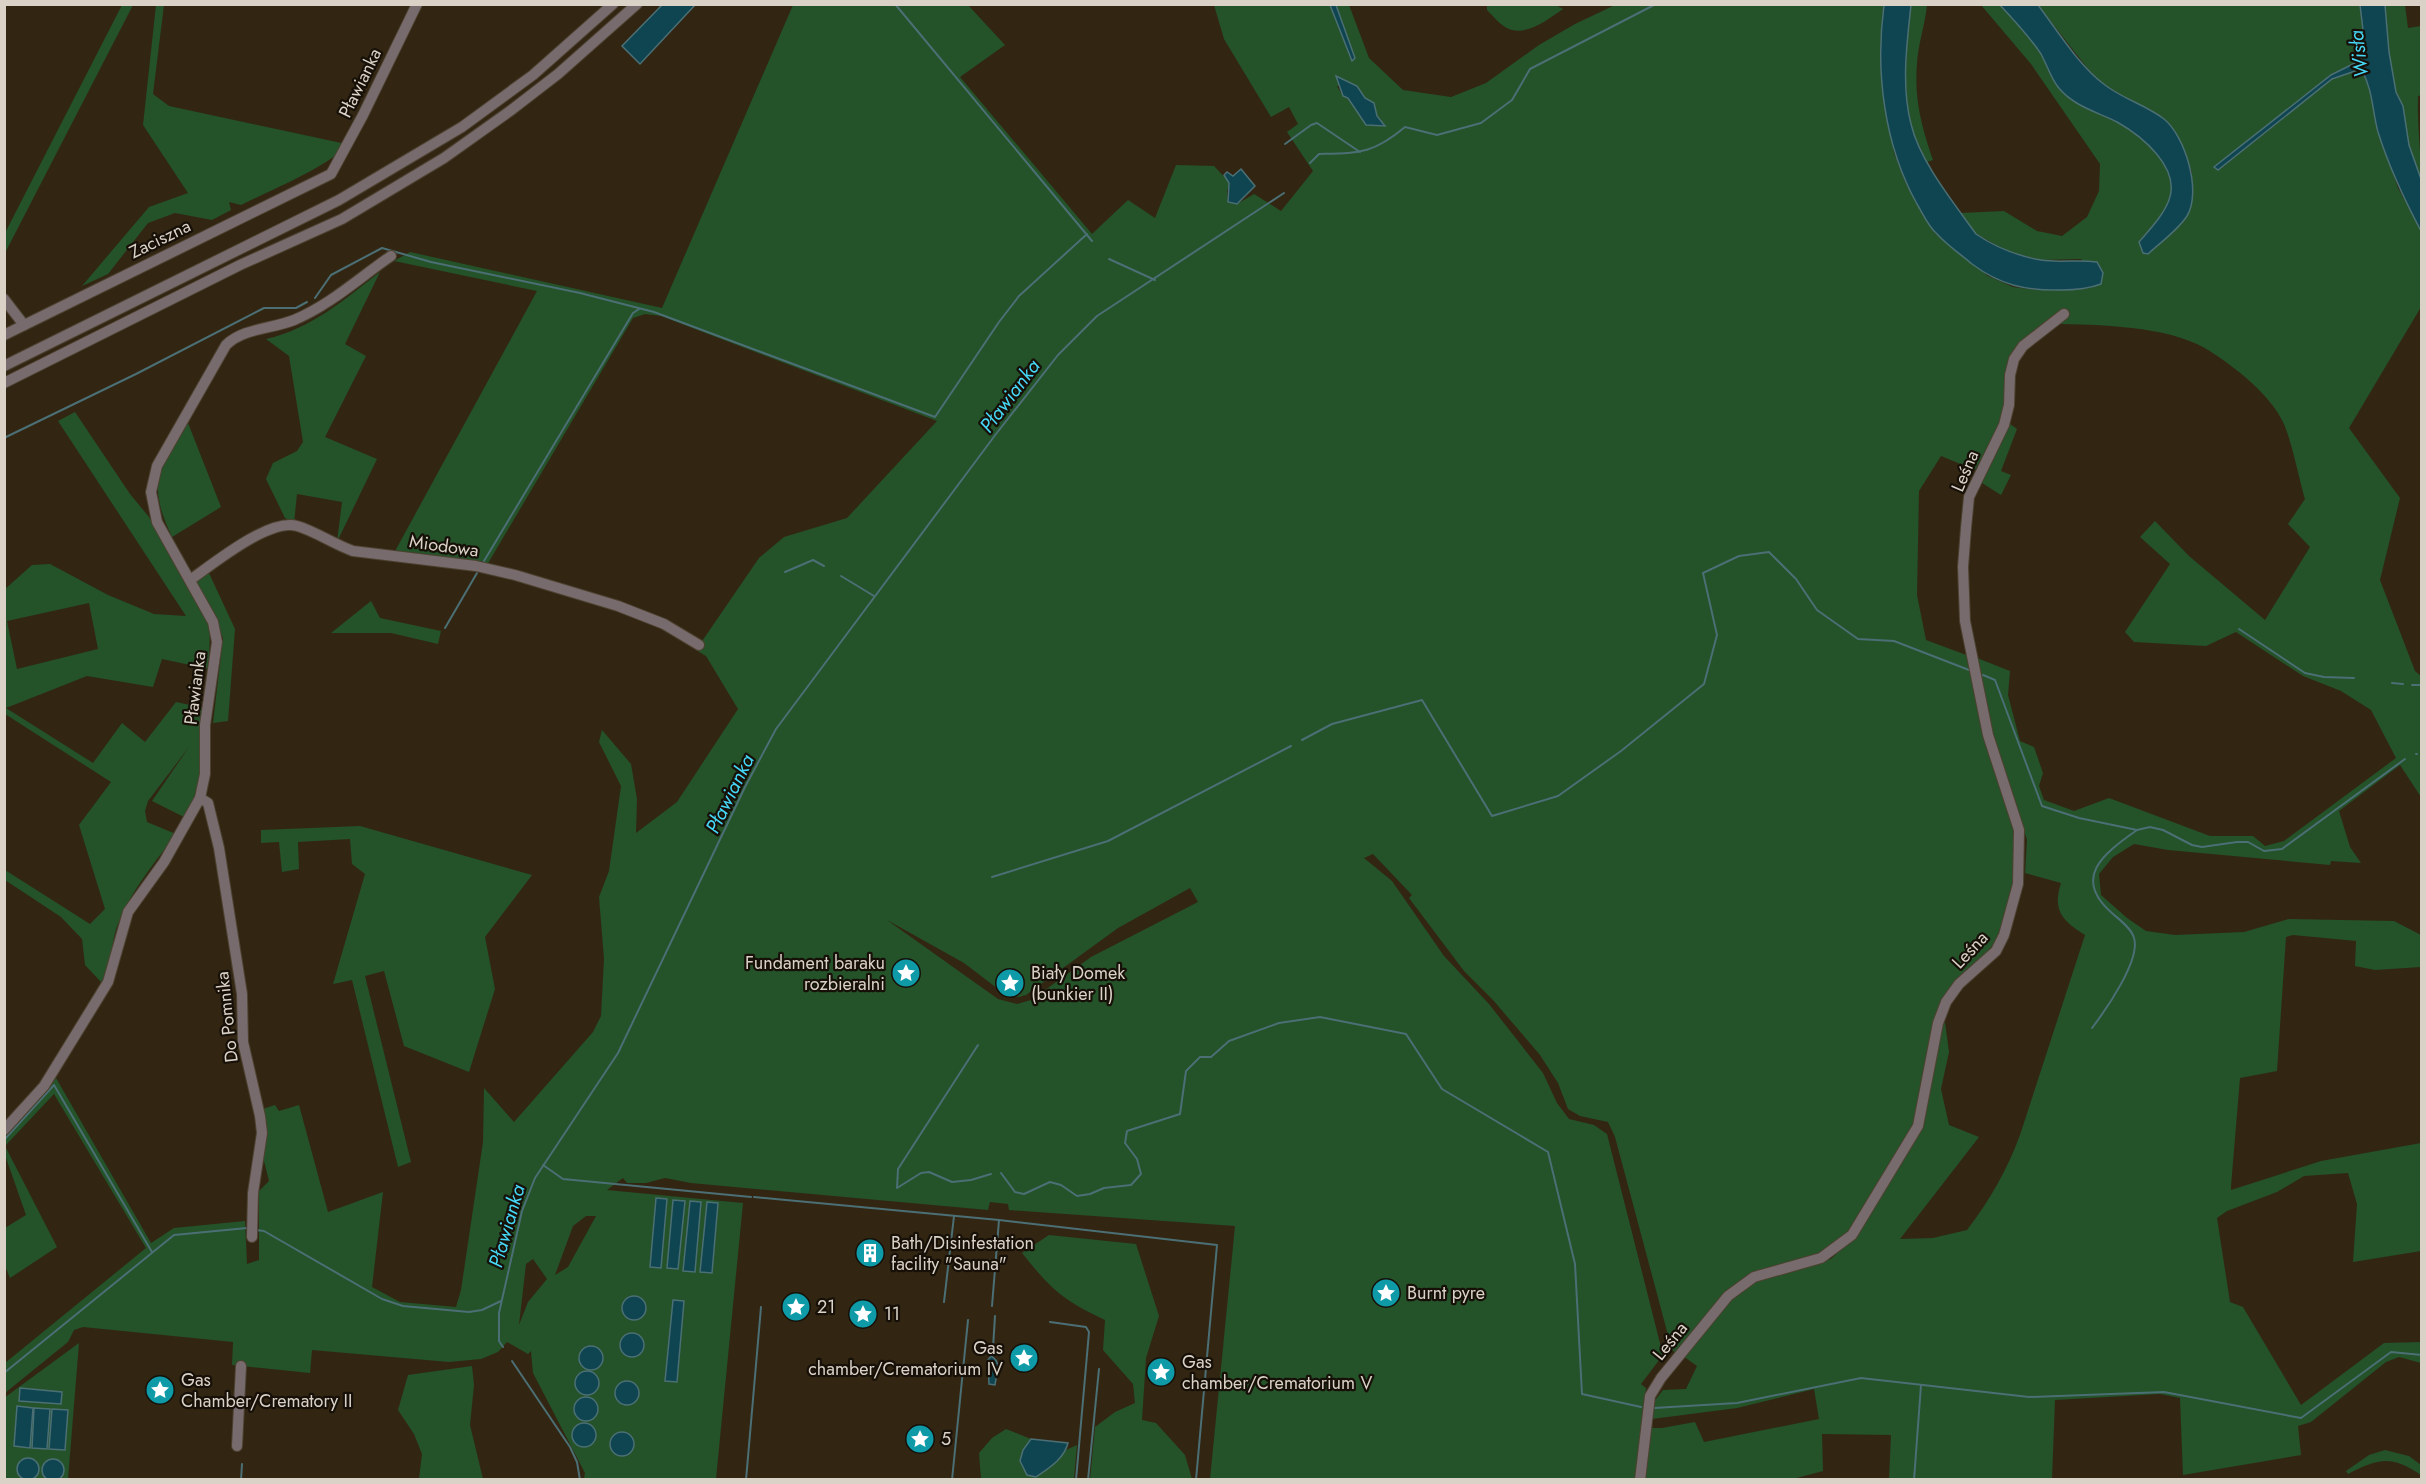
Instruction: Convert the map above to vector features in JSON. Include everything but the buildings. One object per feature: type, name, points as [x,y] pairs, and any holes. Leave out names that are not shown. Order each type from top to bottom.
[{"type":"street","name":"Pławianka","points":[[330,174],[344,153],[417,4]]},
{"type":"street","points":[[4,366],[339,200],[462,127],[533,75],[614,4]]},
{"type":"street","points":[[4,383],[240,265],[342,219],[444,158],[558,74],[637,4]]},
{"type":"street","name":"Zaciszna","points":[[4,335],[330,174]]},
{"type":"street","name":"Pławianka","points":[[4,1130],[44,1086],[108,982],[128,912],[164,862],[200,798],[205,774],[206,725],[217,642],[213,622],[157,522],[151,492],[152,479],[157,466],[226,345],[235,336],[294,320],[329,302],[355,280],[391,256]]},
{"type":"street","points":[[4,299],[24,325]]},
{"type":"street","name":"Leśna","points":[[1640,1479],[1650,1396],[1661,1378],[1728,1296],[1754,1277],[1821,1258],[1852,1235],[1918,1126],[1938,1023],[1946,1002],[1959,984],[1996,951],[2004,935],[2018,884],[2019,830],[1988,735],[1967,632],[1964,586],[1966,528],[1969,497],[2004,425],[2009,405],[2010,375],[2014,359],[2023,346],[2064,314]]},
{"type":"street","name":"Miodowa","points":[[190,580],[251,538],[279,527],[296,526],[334,545],[352,550],[476,566],[515,575],[618,606],[664,624],[699,645]]},
{"type":"street","name":"Do Pomnika","points":[[200,798],[208,803],[219,848],[242,994],[243,1042],[262,1132],[253,1193],[252,1237]]},
{"type":"street","points":[[237,1446],[241,1366]]},
{"type":"green space","points":[[1487,4],[1556,5],[1563,9],[1538,25],[1516,31],[1500,23],[1487,10]]},
{"type":"green space","points":[[122,5],[133,5],[5,253],[5,233]]},
{"type":"green space","points":[[156,5],[164,5],[153,94],[169,106],[346,144],[329,160],[298,178],[241,205],[229,202],[231,210],[212,220],[175,213],[148,223],[108,274],[82,286],[149,207],[188,193],[143,125]]},
{"type":"green space","points":[[793,5],[968,5],[1005,45],[960,77],[1092,234],[1128,200],[1155,218],[1176,165],[1214,166],[1230,183],[1227,191],[1228,202],[1237,204],[1254,194],[1281,211],[1313,171],[1287,132],[1298,124],[1289,107],[1271,117],[1224,39],[1214,5],[1330,5],[1352,61],[1355,57],[1336,5],[1349,5],[1369,58],[1403,90],[1451,97],[1486,83],[1539,45],[1575,24],[1615,5],[1884,5],[1881,66],[1894,153],[1906,184],[1935,233],[1988,276],[2013,287],[2036,290],[2091,288],[2081,259],[2042,260],[2009,252],[1976,234],[1960,213],[2004,211],[2037,231],[2062,236],[2087,217],[2099,191],[2100,164],[2031,64],[1981,5],[2000,5],[2037,48],[2064,94],[2078,104],[2127,128],[2157,154],[2169,176],[2171,188],[2169,200],[2160,217],[2139,241],[2143,253],[2192,172],[2177,134],[2164,119],[2104,85],[2088,69],[2038,5],[2360,5],[2364,38],[2361,60],[2331,75],[2215,167],[2219,170],[2332,79],[2361,69],[2369,82],[2378,130],[2398,188],[2421,231],[2421,307],[2349,428],[2400,498],[2380,580],[2415,671],[2421,676],[2421,797],[2400,765],[2339,811],[2350,847],[2361,863],[2331,861],[2330,865],[2168,850],[2134,844],[2113,857],[2099,874],[2101,895],[2146,931],[2175,935],[2244,932],[2289,919],[2394,921],[2421,935],[2421,967],[2375,970],[2355,966],[2356,941],[2293,935],[2286,937],[2277,1071],[2240,1078],[2231,1190],[2321,1161],[2421,1143],[2421,1251],[2353,1262],[2357,1204],[2348,1173],[2304,1176],[2277,1192],[2227,1211],[2217,1218],[2230,1302],[2243,1307],[2301,1405],[2384,1343],[2421,1342],[2421,1363],[2399,1357],[2386,1362],[2311,1422],[2298,1426],[2301,1455],[2183,1475],[2180,1398],[2160,1394],[2055,1400],[2052,1479],[1889,1479],[1891,1435],[1822,1434],[1823,1471],[1793,1479],[1645,1479],[1650,1428],[1695,1422],[1704,1442],[1819,1419],[1814,1389],[1737,1408],[1652,1419],[1653,1403],[1663,1390],[1686,1389],[1697,1366],[1683,1356],[1730,1297],[1751,1282],[1831,1259],[1855,1236],[1917,1136],[1939,1035],[1945,1022],[1949,1052],[1941,1089],[1949,1125],[1979,1137],[1900,1239],[1933,1238],[1967,1230],[1997,1184],[2015,1148],[2085,935],[2065,920],[2061,914],[2058,901],[2061,883],[2025,873],[2027,840],[1984,705],[1977,658],[2010,671],[2008,695],[2020,741],[2034,747],[2043,773],[2039,786],[2044,800],[2074,811],[2109,798],[2210,836],[2253,836],[2265,846],[2284,841],[2396,758],[2371,710],[2341,691],[2303,676],[2236,632],[2206,646],[2134,642],[2125,632],[2170,564],[2140,537],[2155,521],[2189,556],[2265,620],[2310,547],[2288,524],[2305,499],[2292,447],[2282,420],[2263,394],[2234,368],[2197,344],[2142,329],[2101,325],[2043,324],[2021,345],[2001,425],[1975,470],[1941,456],[1919,491],[1917,595],[1926,640],[1969,656],[2015,830],[2017,870],[2001,931],[1993,945],[1941,1003],[1916,1123],[1848,1234],[1818,1255],[1753,1274],[1724,1292],[1676,1353],[1672,1350],[1615,1137],[1608,1122],[1580,1116],[1568,1109],[1558,1083],[1540,1055],[1493,1000],[1464,971],[1409,898],[1412,895],[1373,854],[1364,858],[1392,881],[1444,956],[1489,1004],[1543,1073],[1557,1103],[1569,1119],[1594,1125],[1607,1134],[1663,1355],[1641,1384],[1646,1388],[1637,1479],[1210,1479],[1235,1226],[1009,1210],[1008,1204],[990,1202],[988,1210],[691,1183],[665,1178],[646,1183],[627,1183],[623,1178],[607,1190],[743,1203],[716,1479],[584,1479],[585,1473],[533,1373],[531,1351],[528,1354],[507,1342],[498,1352],[481,1359],[449,1362],[312,1350],[310,1373],[232,1365],[233,1342],[83,1327],[74,1330],[68,1342],[5,1393],[5,1363],[146,1248],[54,1094],[5,1146],[57,1247],[10,1278],[5,1266],[5,1228],[26,1215],[5,1155],[4,1136],[56,1078],[151,1243],[174,1228],[245,1221],[247,1264],[259,1260],[259,1191],[269,1181],[262,1153],[263,1109],[275,1105],[279,1111],[299,1105],[328,1212],[383,1192],[372,1287],[400,1302],[456,1307],[461,1290],[483,1142],[484,1088],[514,1122],[593,1032],[601,1016],[604,959],[599,897],[609,871],[621,786],[599,742],[602,730],[631,764],[637,799],[636,833],[677,802],[738,709],[706,656],[696,650],[759,558],[784,537],[847,518],[937,421],[661,316],[645,314],[633,318],[487,565],[394,553],[537,291],[394,261],[410,252],[662,308]],"holes":[[[1337,86],[1357,86],[1365,98],[1374,103],[1377,116],[1384,126],[1366,124],[1348,98],[1343,96]],[[1190,888],[1198,902],[1091,957],[1031,1000],[1017,1004],[998,999],[887,920],[964,963],[1006,995],[1019,997],[1026,995],[1118,928]],[[586,1216],[596,1216],[568,1267],[555,1275],[573,1226]],[[533,1259],[547,1279],[528,1302],[519,1325],[526,1264]]]},
{"type":"green space","points":[[1911,5],[1927,5],[1916,77],[1920,113],[1933,160],[1927,162],[1912,128],[1908,108],[1906,64]]},
{"type":"green space","points":[[2385,5],[2405,5],[2408,28],[2421,26],[2422,95],[2418,96],[2418,106],[2421,179],[2409,145],[2403,106],[2396,92],[2389,52]]},
{"type":"green space","points":[[380,272],[345,344],[366,356],[325,437],[377,459],[337,542],[342,502],[297,494],[294,523],[285,518],[266,479],[273,463],[297,451],[303,442],[289,356],[266,339],[313,321]]},
{"type":"green space","points":[[75,412],[130,494],[149,517],[210,624],[209,669],[162,659],[153,687],[87,676],[6,708],[93,763],[122,723],[145,742],[176,702],[204,708],[198,790],[184,817],[152,801],[189,747],[148,801],[145,811],[147,822],[176,834],[130,899],[116,931],[108,968],[101,982],[85,965],[82,939],[61,917],[5,880],[5,870],[90,924],[105,909],[79,825],[111,782],[5,714],[4,590],[32,565],[50,564],[108,595],[154,614],[186,616],[58,421]],"holes":[[[89,603],[98,649],[17,669],[7,621]]]},
{"type":"green space","points":[[188,423],[221,507],[172,537],[159,502],[159,477]]},
{"type":"green space","points":[[2010,424],[2017,429],[2001,471],[2011,475],[2001,495],[1982,483]]},
{"type":"green space","points":[[208,571],[235,629],[228,721],[213,723],[223,638],[196,581]]},
{"type":"green space","points":[[371,601],[380,618],[441,631],[438,644],[391,633],[331,633]]},
{"type":"green space","points":[[360,826],[532,875],[485,937],[495,989],[469,1072],[404,1046],[384,971],[365,976],[411,1162],[398,1167],[352,980],[333,984],[365,874],[352,864],[350,839],[298,842],[299,869],[282,872],[279,842],[261,843],[261,830]]},
{"type":"green space","points":[[1049,1235],[1136,1244],[1159,1316],[1146,1358],[1142,1420],[1156,1423],[1185,1455],[1192,1479],[1090,1479],[1095,1427],[1115,1412],[1135,1403],[1133,1384],[1103,1350],[1105,1320],[1058,1292],[1022,1253]]},
{"type":"green space","points":[[79,1343],[68,1479],[5,1479],[4,1398]]},
{"type":"green space","points":[[472,1366],[474,1385],[470,1425],[483,1479],[419,1479],[422,1454],[414,1434],[398,1410],[408,1375]]},
{"type":"green space","points":[[1006,1429],[1031,1439],[1023,1450],[1055,1463],[1066,1450],[1077,1445],[1074,1479],[981,1479],[979,1453],[992,1438]]},
{"type":"green space","points":[[2385,1450],[2409,1456],[2421,1465],[2421,1475],[2401,1464],[2385,1461],[2368,1465],[2348,1474],[2346,1471],[2369,1455]]},
{"type":"water","points":[[662,5],[695,5],[640,64],[622,46]]},
{"type":"water","points":[[1330,5],[1336,5],[1355,58],[1352,61]]},
{"type":"water","points":[[1884,5],[1911,5],[1906,94],[1911,124],[1915,138],[1930,167],[1976,234],[1999,247],[2032,258],[2048,261],[2097,262],[2103,273],[2101,284],[2081,289],[2048,290],[2025,288],[2003,282],[1972,264],[1931,227],[1906,181],[1890,133],[1882,81],[1881,30]]},
{"type":"water","points":[[2000,5],[2038,5],[2095,77],[2112,90],[2164,119],[2179,138],[2192,179],[2191,205],[2187,216],[2179,226],[2148,254],[2143,253],[2139,242],[2160,217],[2169,200],[2171,188],[2164,165],[2148,144],[2127,128],[2078,104],[2064,94],[2037,48]]},
{"type":"water","points":[[2360,5],[2385,5],[2389,52],[2396,92],[2403,106],[2409,145],[2421,179],[2421,231],[2387,158],[2378,132],[2368,84],[2361,69],[2332,79],[2218,170],[2214,167],[2331,75],[2361,60],[2364,38]]},
{"type":"water","points":[[1336,76],[1357,86],[1365,98],[1374,103],[1377,116],[1385,126],[1366,125],[1348,98],[1343,96]]},
{"type":"water","points":[[1241,169],[1255,186],[1237,204],[1228,202],[1229,183],[1224,175],[1227,172],[1233,176]]},
{"type":"water","points":[[656,1198],[667,1199],[661,1268],[650,1267]]},
{"type":"water","points":[[673,1200],[685,1201],[678,1269],[667,1268]]},
{"type":"water","points":[[690,1201],[701,1202],[695,1272],[683,1271]]},
{"type":"water","points":[[707,1202],[718,1203],[712,1273],[700,1272]]},
{"type":"water","points":[[634,1296],[643,1299],[646,1308],[643,1317],[634,1320],[625,1317],[622,1308],[625,1299]]},
{"type":"water","points":[[673,1300],[684,1301],[677,1382],[665,1381]]},
{"type":"water","points":[[632,1333],[641,1336],[644,1345],[641,1354],[632,1357],[623,1354],[620,1345],[623,1336]]},
{"type":"water","points":[[591,1346],[599,1350],[603,1358],[599,1366],[591,1370],[583,1366],[579,1358],[583,1350]]},
{"type":"water","points":[[991,1356],[998,1365],[995,1385],[989,1384],[988,1360]]},
{"type":"water","points":[[587,1371],[595,1375],[599,1383],[595,1391],[587,1395],[579,1391],[575,1383],[579,1375]]},
{"type":"water","points":[[627,1381],[636,1384],[639,1393],[636,1402],[627,1405],[618,1402],[615,1393],[618,1384]]},
{"type":"water","points":[[20,1388],[62,1392],[61,1404],[19,1401]]},
{"type":"water","points":[[586,1397],[594,1401],[598,1409],[594,1417],[586,1421],[578,1417],[574,1409],[578,1401]]},
{"type":"water","points":[[17,1406],[33,1408],[30,1448],[14,1446]]},
{"type":"water","points":[[34,1408],[50,1409],[47,1449],[32,1448]]},
{"type":"water","points":[[52,1409],[68,1410],[65,1450],[49,1449]]},
{"type":"water","points":[[584,1423],[592,1427],[596,1435],[592,1443],[584,1447],[576,1443],[572,1435],[576,1427]]},
{"type":"water","points":[[622,1432],[631,1435],[634,1444],[631,1453],[622,1456],[613,1453],[610,1444],[613,1435]]},
{"type":"water","points":[[1031,1439],[1068,1443],[1060,1458],[1036,1477],[1027,1475],[1020,1461],[1023,1450]]},
{"type":"water","points":[[24,1458],[32,1458],[39,1465],[39,1473],[32,1480],[24,1480],[17,1473],[17,1465]]},
{"type":"water","points":[[53,1459],[61,1462],[64,1470],[61,1478],[53,1481],[45,1478],[42,1470],[45,1462]]},
{"type":"waterway","points":[[895,4],[1092,241]]},
{"type":"waterway","name":"Pławianka","points":[[1310,163],[1319,154],[1355,152],[1374,147],[1405,127],[1437,135],[1481,123],[1512,100],[1530,69],[1656,4]]},
{"type":"waterway","points":[[1285,144],[1317,123],[1360,152]]},
{"type":"waterway","name":"Pławianka","points":[[503,1347],[499,1341],[499,1313],[522,1211],[535,1178],[618,1053],[745,787],[776,729],[996,434],[1058,355],[1097,316],[1284,193]]},
{"type":"waterway","points":[[315,298],[331,275],[382,248],[431,262],[580,293],[654,312],[935,417],[1019,296],[1087,234]]},
{"type":"waterway","points":[[1109,259],[1155,280]]},
{"type":"waterway","points":[[4,438],[264,308],[296,308],[307,302]]},
{"type":"waterway","points":[[484,561],[633,313],[639,309]]},
{"type":"waterway","points":[[1302,740],[1332,724],[1422,700],[1492,816],[1558,796],[1621,751],[1704,684],[1717,635],[1703,573],[1739,556],[1769,552],[1796,579],[1817,610],[1858,639],[1894,641],[1969,670]]},
{"type":"waterway","points":[[785,572],[813,560],[824,566]]},
{"type":"waterway","points":[[445,628],[477,573]]},
{"type":"waterway","points":[[841,576],[874,596]]},
{"type":"waterway","points":[[2239,629],[2305,673],[2324,677],[2354,678]]},
{"type":"waterway","points":[[1983,675],[1995,680],[2042,806],[2079,818],[2137,830],[2150,827],[2163,830],[2192,845],[2202,847],[2248,842],[2264,851],[2282,849],[2405,759]]},
{"type":"waterway","points":[[2392,683],[2403,684]]},
{"type":"waterway","points":[[2412,685],[2422,685]]},
{"type":"waterway","points":[[992,877],[1108,841],[1291,746]]},
{"type":"waterway","points":[[2092,1028],[2127,972],[2135,947],[2131,931],[2101,901],[2094,889],[2093,878],[2103,858],[2137,830]]},
{"type":"waterway","points":[[1001,1173],[1015,1192],[1024,1194],[1050,1182],[1061,1185],[1077,1196],[1104,1188],[1131,1185],[1141,1174],[1137,1159],[1125,1143],[1127,1131],[1180,1114],[1186,1071],[1200,1057],[1211,1057],[1229,1041],[1279,1023],[1320,1017],[1406,1034],[1442,1089],[1548,1152],[1575,1264],[1582,1394],[1641,1407]]},
{"type":"waterway","points":[[978,1045],[898,1169],[897,1188],[921,1173],[929,1172],[952,1182],[971,1180],[991,1174]]},
{"type":"waterway","points":[[4,1140],[54,1085],[152,1252]]},
{"type":"waterway","points":[[543,1165],[563,1179],[751,1197]]},
{"type":"waterway","points":[[754,1197],[999,1220],[1217,1245],[1196,1480]]},
{"type":"waterway","points":[[944,1302],[954,1216]]},
{"type":"waterway","points":[[992,1306],[999,1220]]},
{"type":"waterway","name":"Pławianka","points":[[4,1373],[174,1235],[247,1228]]},
{"type":"waterway","name":"Pławianka","points":[[256,1230],[264,1231],[382,1299],[403,1306],[469,1312],[482,1310],[501,1301]]},
{"type":"waterway","points":[[746,1480],[761,1307]]},
{"type":"waterway","points":[[993,1348],[995,1316]]},
{"type":"waterway","points":[[952,1480],[968,1320]]},
{"type":"waterway","points":[[1050,1322],[1086,1327],[1089,1332],[1076,1480]]},
{"type":"waterway","points":[[1654,1408],[1737,1403],[1861,1378],[2029,1397],[2164,1392],[2301,1418],[2391,1352],[2422,1355]]},
{"type":"waterway","points":[[512,1361],[570,1447],[577,1462],[580,1480]]},
{"type":"waterway","points":[[1088,1480],[1099,1369]]},
{"type":"waterway","points":[[1914,1480],[1921,1385]]},
{"type":"waterway","points":[[241,1480],[242,1464]]},
{"type":"place","name":"Fundament baraku rozbieralni","points":[[906,973]]},
{"type":"place","name":"Biały Domek (bunkier II)","points":[[1010,983]]},
{"type":"place","name":"Bath/Disinfestation facility \"Sauna\"","points":[[870,1253]]},
{"type":"place","name":"Burnt pyre","points":[[1386,1293]]},
{"type":"place","name":"21","points":[[796,1307]]},
{"type":"place","name":"11","points":[[863,1314]]},
{"type":"place","name":"Gas chamber/Crematorium IV","points":[[1024,1358]]},
{"type":"place","name":"Gas chamber/Crematorium V","points":[[1161,1372]]},
{"type":"place","name":"Gas Chamber/Crematory II","points":[[160,1390]]},
{"type":"place","name":"5","points":[[920,1439]]},
{"type":"water label","name":"Wisła","points":[[2359,54]]}]
